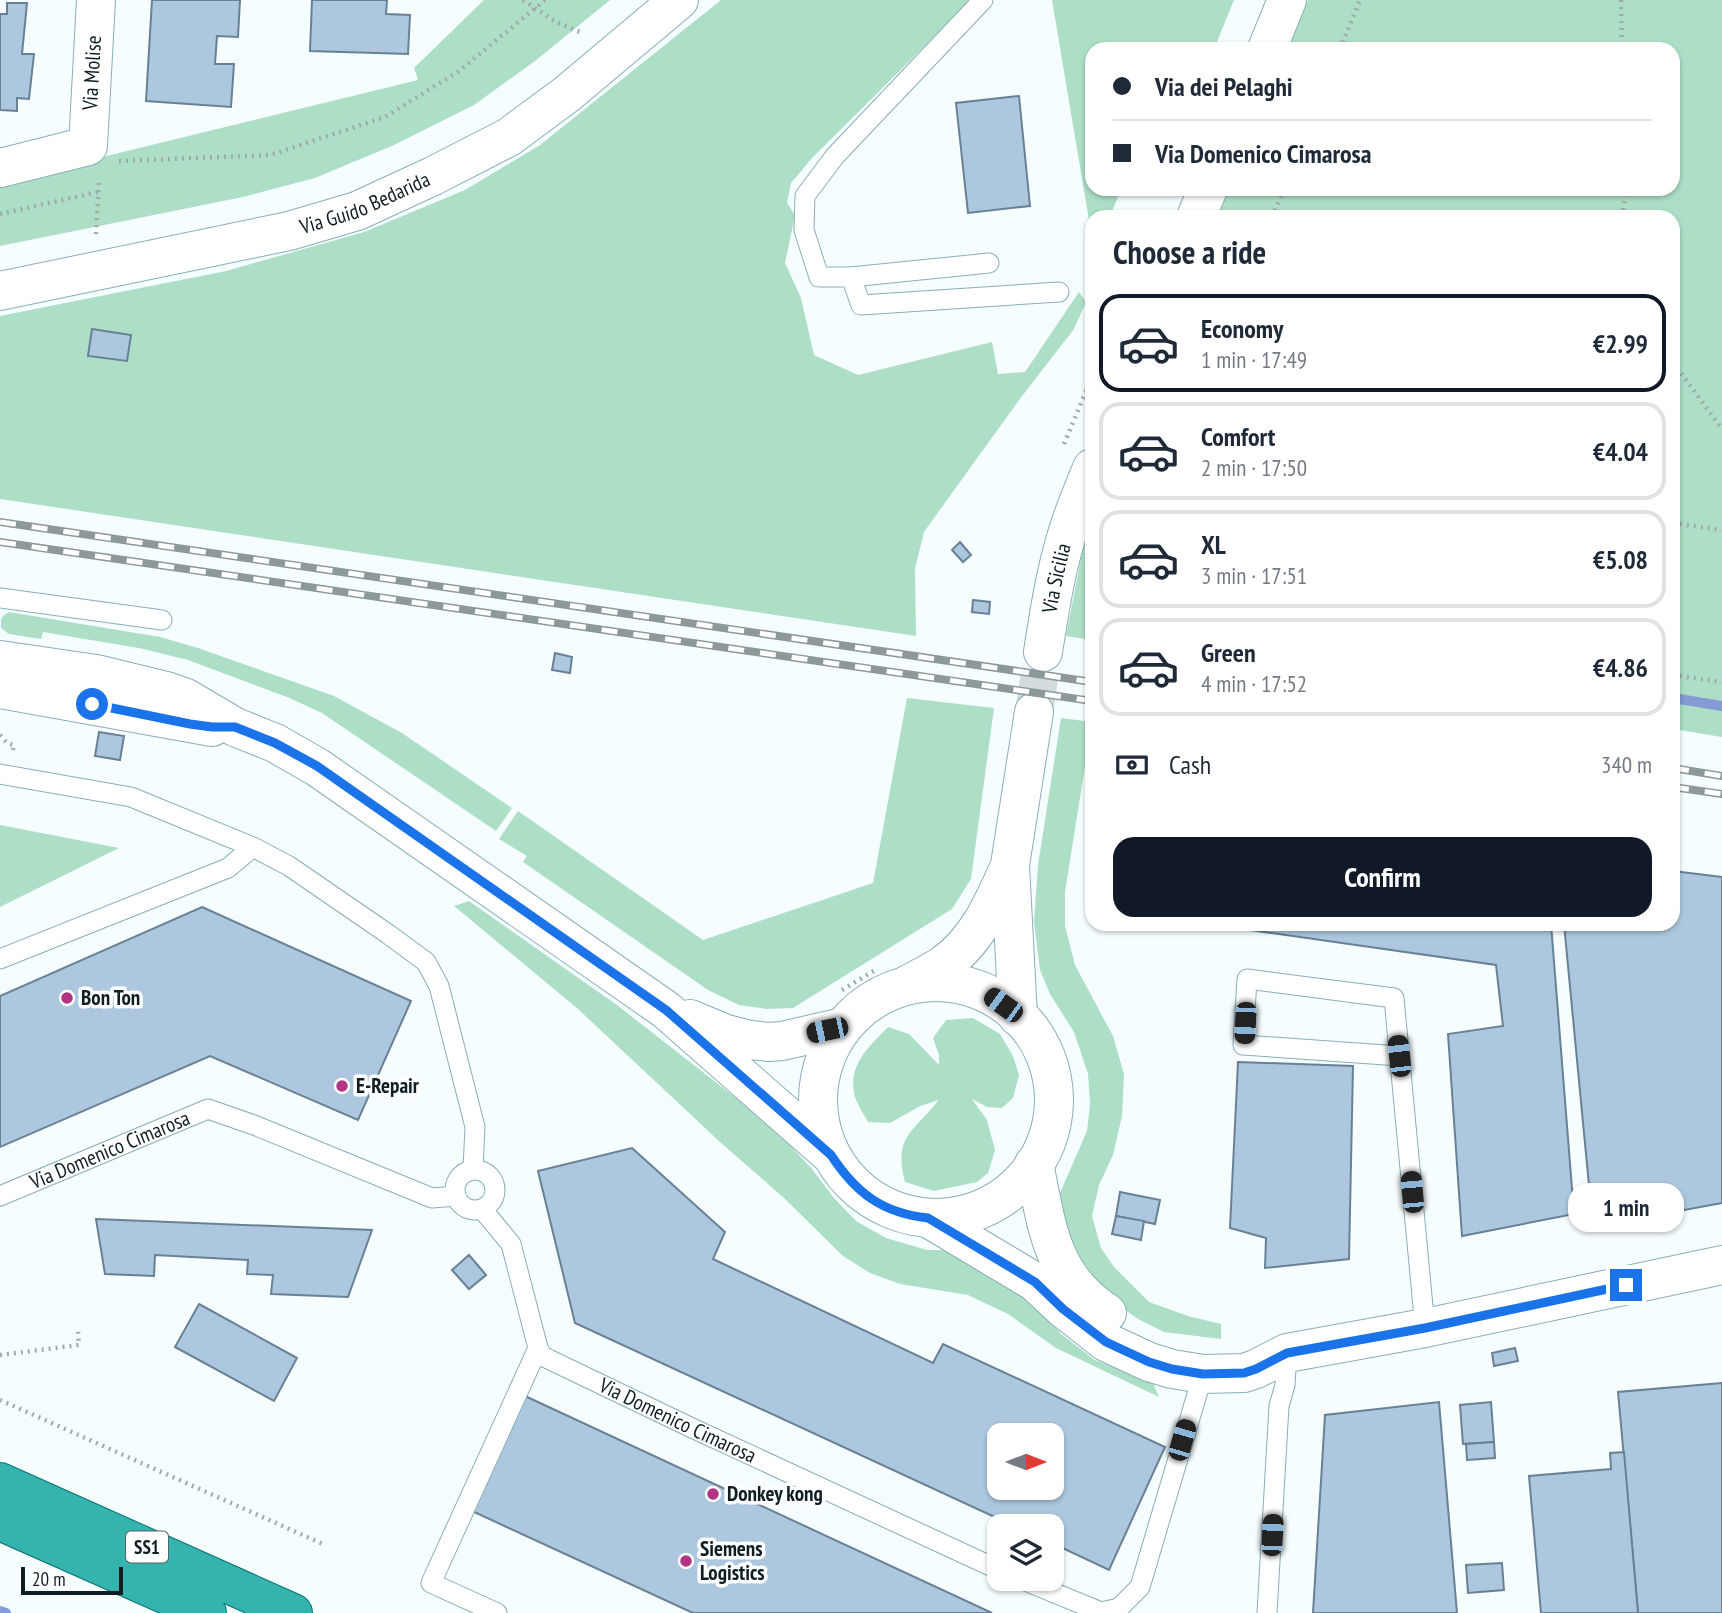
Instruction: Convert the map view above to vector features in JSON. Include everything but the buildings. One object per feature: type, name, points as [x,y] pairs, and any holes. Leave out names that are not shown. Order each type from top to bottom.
[{"type":"highway","name":"SS1","points":[[0,1482],[293,1613]]},
{"type":"highway","name":"SS1","points":[[0,1521],[207,1613]]},
{"type":"street","name":"Via Molise","points":[[94,154],[96,0]]},
{"type":"street","name":"Via Guido Bedarida","points":[[0,291],[289,231],[357,211],[509,137],[567,94],[680,0]]},
{"type":"street","points":[[1270,42],[1287,0]]},
{"type":"street","points":[[0,168],[94,154]]},
{"type":"street","name":"Via Sicilia","points":[[1043,652],[1051,600],[1064,546],[1085,486]]},
{"type":"street","points":[[0,660],[96,674],[166,691],[186,698],[235,727],[275,743],[317,766],[666,1010],[831,1155]]},
{"type":"street","points":[[0,689],[190,724],[235,727]]},
{"type":"street","points":[[1018,1017],[1010,865],[1034,712]]},
{"type":"street","points":[[895,975],[942,966],[964,948],[982,924],[1010,865]]},
{"type":"street","points":[[666,1010],[726,1034],[750,1040],[782,1041],[841,1009],[863,1007],[887,993],[895,975]]},
{"type":"street","points":[[841,1009],[818,1089],[820,1123],[831,1155],[844,1175],[870,1198],[908,1216],[945,1219],[1000,1200],[1023,1179],[1034,1164],[1050,1127],[1053,1111],[1052,1087],[1049,1069],[1035,1034],[1018,1017],[987,994],[970,987],[895,975]]},
{"type":"street","points":[[1034,1164],[1050,1237],[1058,1260],[1080,1291],[1103,1310],[1126,1325],[1169,1342],[1212,1350],[1254,1347],[1287,1353]]},
{"type":"street","points":[[928,1218],[1035,1282],[1063,1309],[1106,1342],[1149,1362],[1203,1374],[1244,1373],[1287,1353],[1425,1328],[1722,1265]]},
{"type":"lane","points":[[983,0],[835,156],[805,196],[804,230],[819,277],[989,263]]},
{"type":"lane","points":[[851,276],[861,305],[1059,292]]},
{"type":"lane","points":[[0,598],[162,620]]},
{"type":"lane","points":[[0,774],[131,797],[253,847],[289,866],[426,962],[439,986],[475,1128],[473,1169]]},
{"type":"lane","points":[[0,959],[228,868],[253,847]]},
{"type":"lane","points":[[1399,1056],[1243,1045],[1247,979],[1394,998],[1425,1328]]},
{"type":"lane","name":"Via Domenico Cimarosa","points":[[0,1196],[208,1109],[254,1125],[432,1198],[456,1196],[462,1205],[482,1209],[510,1244],[542,1356],[987,1564]]},
{"type":"lane","points":[[456,1196],[455,1187],[464,1172],[473,1169],[484,1171],[492,1180],[495,1191],[491,1202],[482,1209]]},
{"type":"lane","points":[[497,1613],[431,1583],[538,1348]]},
{"type":"lane","points":[[1267,1613],[1279,1406],[1287,1353]]},
{"type":"lane","points":[[1050,1591],[1101,1612],[1119,1608],[1140,1587],[1203,1374]]},
{"type":"path","points":[[523,0],[556,22],[589,36]]},
{"type":"path","points":[[83,237],[96,235],[98,192],[94,154],[270,155],[385,117],[459,71],[545,0]]},
{"type":"path","points":[[1343,42],[1360,0]]},
{"type":"path","points":[[1621,0],[1622,42]]},
{"type":"path","points":[[0,214],[98,192]]},
{"type":"path","points":[[1680,372],[1722,429]]},
{"type":"path","points":[[1680,524],[1722,530]]},
{"type":"path","points":[[1680,676],[1722,682]]},
{"type":"path","points":[[841,1009],[895,975]]},
{"type":"path","points":[[0,1355],[79,1345],[78,1332]]},
{"type":"path","points":[[0,1400],[323,1544]]},
{"type":"green space","points":[[484,0],[610,0],[535,61],[474,105],[394,145],[315,178],[243,197],[0,246],[0,182],[418,80],[414,68]]},
{"type":"green space","points":[[721,0],[971,0],[813,157],[791,183],[787,203],[795,215],[785,263],[801,298],[814,355],[858,375],[992,342],[998,374],[1025,372],[1079,292],[1085,301],[1074,329],[924,532],[915,569],[916,636],[0,499],[0,316],[226,271],[364,232],[465,190],[540,145]]},
{"type":"green space","points":[[1052,0],[1234,0],[1217,42],[1085,42],[1085,196],[1118,196],[1113,210],[1087,210]]},
{"type":"green space","points":[[1308,0],[1722,0],[1722,737],[1680,730],[1680,210],[1220,210],[1226,196],[1680,196],[1680,42],[1290,42]]},
{"type":"green space","points":[[1085,543],[1085,639],[1066,636]]},
{"type":"green space","points":[[9,612],[160,637],[334,696],[402,733],[512,808],[496,831],[322,713],[287,697],[188,660],[139,648],[43,632],[41,639],[9,634],[1,628],[1,619]]},
{"type":"green space","points":[[907,698],[994,708],[971,879],[952,909],[793,1008],[767,1009],[739,1005],[708,990],[523,862],[527,856],[499,839],[518,811],[703,940],[873,883]]},
{"type":"green space","points":[[1061,718],[1085,721],[1085,766],[1065,892],[1065,926],[1075,965],[1113,1036],[1124,1074],[1122,1116],[1113,1155],[1099,1185],[1092,1216],[1101,1248],[1114,1267],[1149,1302],[1221,1324],[1221,1339],[1164,1332],[1138,1319],[1117,1304],[1075,1260],[1061,1214],[1060,1193],[1087,1131],[1090,1104],[1088,1074],[1074,1032],[1050,994],[1040,970],[1034,922],[1038,865]]},
{"type":"green space","points":[[0,825],[119,848],[0,907]]},
{"type":"green space","points":[[469,901],[617,1005],[773,1127],[856,1221],[886,1238],[927,1250],[947,1250],[1033,1300],[1061,1334],[1095,1360],[1153,1383],[1159,1397],[1056,1348],[1008,1314],[968,1295],[900,1284],[870,1273],[843,1256],[784,1198],[578,1009],[454,906]]},
{"type":"green space","points":[[973,1018],[1000,1034],[1013,1056],[1019,1075],[1013,1098],[1002,1108],[987,1107],[972,1099],[987,1120],[995,1150],[988,1173],[977,1182],[934,1191],[905,1182],[902,1167],[904,1145],[914,1128],[939,1100],[920,1106],[890,1123],[868,1122],[855,1097],[853,1086],[857,1066],[867,1050],[888,1027],[909,1034],[939,1065],[939,1055],[933,1038],[946,1020]]},
{"type":"waterway","points":[[1680,699],[1722,706]]},
{"type":"waterway","points":[[0,1611],[6,1613]]},
{"type":"tunnel","points":[[1034,712],[1043,652]]},
{"type":"railway","points":[[0,522],[1085,681]]},
{"type":"railway","points":[[0,542],[1085,700]]},
{"type":"railway","points":[[1680,769],[1722,776]]},
{"type":"railway","points":[[1680,788],[1722,794]]},
{"type":"place","name":"Bon Ton","points":[[67,998]]},
{"type":"place","name":"E-Repair","points":[[342,1086]]},
{"type":"place","name":"Donkey kong","points":[[713,1494]]},
{"type":"place","name":"Siemens Logistics","points":[[686,1561]]},
{"type":"route","points":[[92,704],[190,724],[235,727],[275,743],[317,766],[666,1010],[831,1155],[844,1175],[870,1198],[908,1216],[928,1218],[1035,1282],[1063,1309],[1106,1342],[1149,1362],[1203,1374],[1244,1373],[1287,1353],[1425,1328],[1626,1285]]}]
